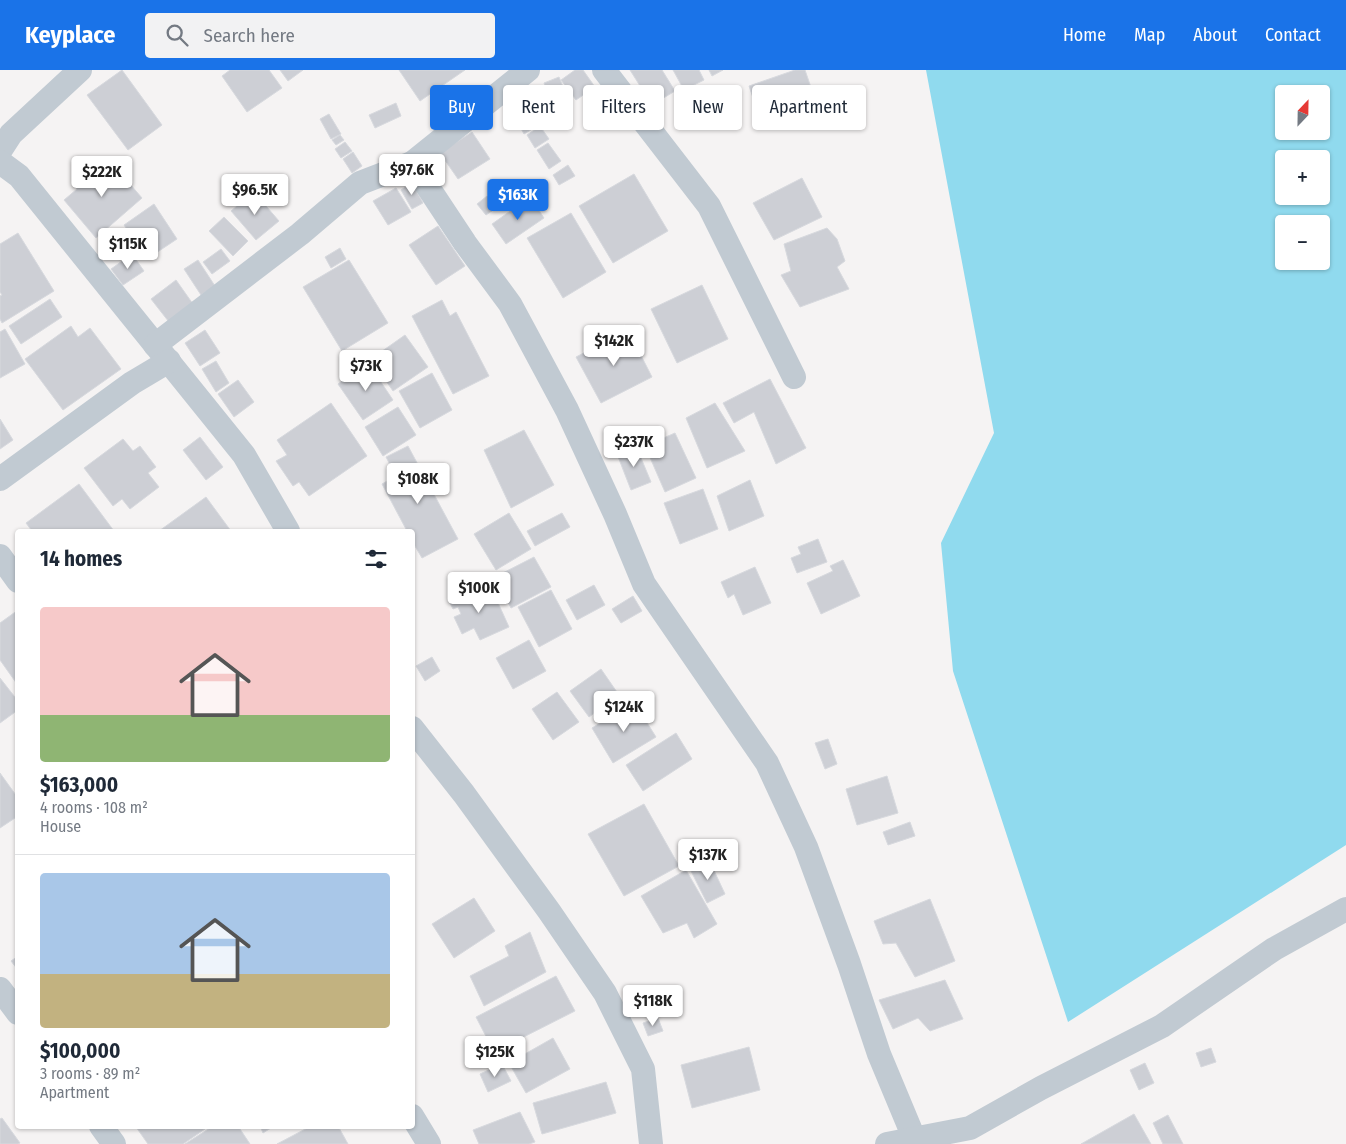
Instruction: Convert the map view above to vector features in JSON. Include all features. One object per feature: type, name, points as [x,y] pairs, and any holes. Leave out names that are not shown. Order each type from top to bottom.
[{"type":"street","points":[[0,151],[11,134],[80,70]]},
{"type":"street","points":[[0,479],[132,383],[162,353],[360,183],[412,163],[528,70]]},
{"type":"street","points":[[604,70],[709,206],[794,377]]},
{"type":"street","points":[[0,162],[19,176],[244,455],[287,529]]},
{"type":"street","points":[[412,163],[465,242],[510,304],[567,410],[615,514],[644,584],[766,763],[806,847],[849,964],[879,1054],[914,1138]]},
{"type":"street","points":[[0,556],[15,577]]},
{"type":"street","points":[[415,732],[464,794],[544,903],[605,993],[643,1069],[651,1144]]},
{"type":"street","points":[[887,1144],[914,1138],[973,1136],[1041,1088],[1162,1026],[1274,950],[1346,908]]},
{"type":"street","points":[[0,989],[15,1009]]},
{"type":"street","points":[[415,1121],[429,1144]]},
{"type":"street","points":[[103,1129],[114,1144]]},
{"type":"water","points":[[926,70],[1346,70],[1346,845],[1068,1022],[953,671],[941,543],[994,433]]},
{"type":"building","points":[[122,70],[162,125],[128,150],[87,95]]},
{"type":"building","points":[[230,70],[269,70],[282,88],[247,112],[222,76]]},
{"type":"building","points":[[280,70],[303,70],[288,81]]},
{"type":"building","points":[[399,70],[465,70],[443,85],[430,85],[430,94],[420,101]]},
{"type":"building","points":[[575,70],[583,70],[594,85],[583,85],[583,95],[576,100],[573,96],[573,85],[565,85],[561,80]]},
{"type":"building","points":[[630,70],[662,70],[674,92],[664,98],[664,85],[639,85]]},
{"type":"building","points":[[673,70],[699,70],[704,80],[694,85],[681,85]]},
{"type":"building","points":[[709,70],[723,70],[712,76]]},
{"type":"building","points":[[795,70],[805,70],[810,85],[752,85],[752,95],[749,86]]},
{"type":"building","points":[[559,77],[562,85],[545,85],[544,83]]},
{"type":"building","points":[[396,103],[401,116],[375,128],[369,115]]},
{"type":"building","points":[[329,114],[341,134],[331,139],[320,119]]},
{"type":"building","points":[[522,130],[531,130],[524,134]]},
{"type":"building","points":[[534,130],[543,130],[549,139],[535,148],[527,135]]},
{"type":"building","points":[[472,132],[490,159],[458,179],[440,153]]},
{"type":"building","points":[[340,135],[344,140],[336,145],[332,140]]},
{"type":"building","points":[[345,142],[352,151],[341,158],[335,149]]},
{"type":"building","points":[[548,143],[561,161],[549,169],[537,150]]},
{"type":"building","points":[[353,152],[362,166],[352,173],[343,159]]},
{"type":"building","points":[[111,162],[142,198],[96,238],[64,200],[77,189],[73,184],[97,163],[102,169]]},
{"type":"building","points":[[568,165],[575,176],[559,185],[553,175]]},
{"type":"building","points":[[634,174],[668,231],[613,263],[579,206]]},
{"type":"building","points":[[802,178],[822,217],[774,240],[753,203]]},
{"type":"building","points":[[412,183],[423,203],[412,209],[401,190]]},
{"type":"building","points":[[396,188],[411,212],[388,225],[373,201]]},
{"type":"building","points":[[254,192],[279,221],[256,240],[231,211]]},
{"type":"building","points":[[487,196],[496,208],[486,215],[477,204]]},
{"type":"building","points":[[530,197],[544,218],[506,244],[492,224]]},
{"type":"building","points":[[154,204],[177,239],[147,259],[124,225]]},
{"type":"building","points":[[571,213],[606,272],[563,298],[527,238]]},
{"type":"building","points":[[224,217],[248,241],[233,256],[209,231]]},
{"type":"building","points":[[438,226],[465,266],[436,285],[409,245]]},
{"type":"building","points":[[827,228],[837,239],[845,261],[837,267],[849,289],[800,307],[781,275],[791,271],[784,244]]},
{"type":"building","points":[[18,233],[54,291],[2,323],[0,319],[0,296],[2,295],[0,292],[0,244]]},
{"type":"building","points":[[340,248],[346,259],[331,268],[325,257]]},
{"type":"building","points":[[221,249],[230,261],[212,274],[203,262]]},
{"type":"building","points":[[132,254],[144,271],[123,285],[111,269]]},
{"type":"building","points":[[198,260],[215,286],[201,295],[184,269]]},
{"type":"building","points":[[349,260],[388,323],[342,351],[303,287]]},
{"type":"building","points":[[176,280],[193,304],[169,322],[151,299]]},
{"type":"building","points":[[702,285],[728,339],[677,363],[651,309]]},
{"type":"building","points":[[50,299],[62,317],[21,344],[9,326]]},
{"type":"building","points":[[442,300],[450,316],[456,312],[489,376],[453,394],[412,316]]},
{"type":"building","points":[[71,326],[78,337],[90,328],[121,369],[63,410],[25,359]]},
{"type":"building","points":[[5,329],[25,364],[0,378],[0,332]]},
{"type":"building","points":[[205,330],[220,353],[200,366],[185,343]]},
{"type":"building","points":[[628,330],[652,377],[601,403],[576,357]]},
{"type":"building","points":[[405,335],[428,367],[393,391],[371,359]]},
{"type":"building","points":[[216,361],[229,383],[216,392],[202,369]]},
{"type":"building","points":[[368,363],[393,400],[363,420],[338,384]]},
{"type":"building","points":[[432,373],[452,410],[420,428],[399,391]]},
{"type":"building","points":[[770,379],[806,448],[776,464],[754,412],[734,423],[723,403]]},
{"type":"building","points":[[238,380],[254,402],[234,417],[218,394]]},
{"type":"building","points":[[331,403],[367,456],[309,496],[299,482],[293,486],[276,461],[287,455],[277,440]]},
{"type":"building","points":[[715,403],[745,451],[707,468],[686,418]]},
{"type":"building","points":[[398,407],[416,435],[383,456],[365,427]]},
{"type":"building","points":[[0,419],[13,440],[0,449]]},
{"type":"building","points":[[524,430],[554,485],[511,508],[484,450]]},
{"type":"building","points":[[675,433],[696,478],[665,492],[645,446]]},
{"type":"building","points":[[200,437],[223,467],[206,480],[183,450]]},
{"type":"building","points":[[123,439],[133,451],[140,446],[156,467],[148,473],[159,487],[130,509],[122,499],[113,506],[84,468]]},
{"type":"building","points":[[408,446],[458,539],[422,558],[415,546],[415,529],[406,529],[382,484],[396,476],[386,457]]},
{"type":"building","points":[[636,446],[651,482],[631,490],[617,454]]},
{"type":"building","points":[[750,480],[764,516],[729,531],[717,496]]},
{"type":"building","points":[[79,484],[113,529],[30,529],[26,523]]},
{"type":"building","points":[[703,489],[718,529],[680,544],[664,503]]},
{"type":"building","points":[[206,497],[230,529],[162,529]]},
{"type":"building","points":[[509,513],[531,549],[496,570],[474,534]]},
{"type":"building","points":[[562,513],[570,527],[535,546],[527,531]]},
{"type":"building","points":[[818,539],[827,562],[797,573],[791,558],[801,554],[798,547]]},
{"type":"building","points":[[534,557],[551,587],[511,608],[495,577]]},
{"type":"building","points":[[843,560],[860,596],[821,614],[807,583],[833,571],[830,566]]},
{"type":"building","points":[[755,567],[771,603],[743,615],[734,594],[728,598],[721,582]]},
{"type":"building","points":[[594,585],[605,605],[577,620],[566,600]]},
{"type":"building","points":[[482,586],[487,598],[494,594],[509,627],[480,640],[474,628],[462,634],[454,617],[461,614],[458,607],[453,609],[449,601]]},
{"type":"building","points":[[551,590],[572,629],[539,647],[518,607]]},
{"type":"building","points":[[633,596],[642,611],[621,623],[612,609]]},
{"type":"building","points":[[15,612],[15,681],[0,660],[0,623]]},
{"type":"building","points":[[529,640],[546,671],[513,689],[496,658]]},
{"type":"building","points":[[432,657],[440,671],[425,681],[416,666]]},
{"type":"building","points":[[601,669],[619,695],[589,717],[570,691]]},
{"type":"building","points":[[0,678],[15,697],[15,712],[0,723]]},
{"type":"building","points":[[557,692],[579,722],[553,740],[532,709]]},
{"type":"building","points":[[634,702],[656,737],[613,763],[592,728]]},
{"type":"building","points":[[676,733],[692,759],[643,791],[626,765]]},
{"type":"building","points":[[828,739],[837,764],[825,769],[815,743]]},
{"type":"building","points":[[0,773],[15,794],[15,818],[0,828]]},
{"type":"building","points":[[887,776],[898,813],[857,825],[846,789]]},
{"type":"building","points":[[644,804],[679,866],[624,896],[588,834]]},
{"type":"building","points":[[910,822],[915,836],[888,845],[883,832]]},
{"type":"building","points":[[709,860],[725,894],[707,903],[690,869]]},
{"type":"building","points":[[686,870],[717,924],[694,938],[687,923],[663,933],[641,896]]},
{"type":"building","points":[[474,898],[495,931],[454,958],[432,924]]},
{"type":"building","points":[[930,899],[955,961],[915,977],[896,943],[883,944],[874,921]]},
{"type":"building","points":[[530,932],[546,972],[484,1006],[470,976],[509,956],[505,946]]},
{"type":"building","points":[[15,958],[15,966],[11,961]]},
{"type":"building","points":[[556,976],[575,1011],[494,1052],[476,1017]]},
{"type":"building","points":[[945,980],[963,1019],[930,1031],[918,1018],[893,1029],[879,1000]]},
{"type":"building","points":[[658,1018],[663,1031],[648,1036],[643,1023]]},
{"type":"building","points":[[553,1038],[570,1069],[526,1093],[509,1063]]},
{"type":"building","points":[[749,1047],[760,1090],[692,1108],[681,1065]]},
{"type":"building","points":[[1211,1048],[1216,1062],[1201,1067],[1196,1053]]},
{"type":"building","points":[[1145,1063],[1154,1083],[1139,1090],[1130,1070]]},
{"type":"building","points":[[502,1064],[511,1081],[488,1092],[480,1074]]},
{"type":"building","points":[[606,1082],[616,1113],[542,1134],[533,1103]]},
{"type":"building","points":[[520,1112],[535,1142],[529,1144],[479,1144],[473,1130]]},
{"type":"building","points":[[1134,1114],[1151,1144],[1081,1144]]},
{"type":"building","points":[[1168,1115],[1183,1144],[1163,1144],[1153,1123]]},
{"type":"building","points":[[2,1118],[20,1143],[0,1144],[0,1119]]},
{"type":"building","points":[[137,1129],[205,1129],[183,1144],[148,1144]]},
{"type":"building","points":[[208,1129],[240,1129],[250,1144],[185,1144]]},
{"type":"building","points":[[261,1129],[269,1129],[263,1133]]},
{"type":"building","points":[[305,1129],[340,1129],[348,1144],[277,1144]]}]
